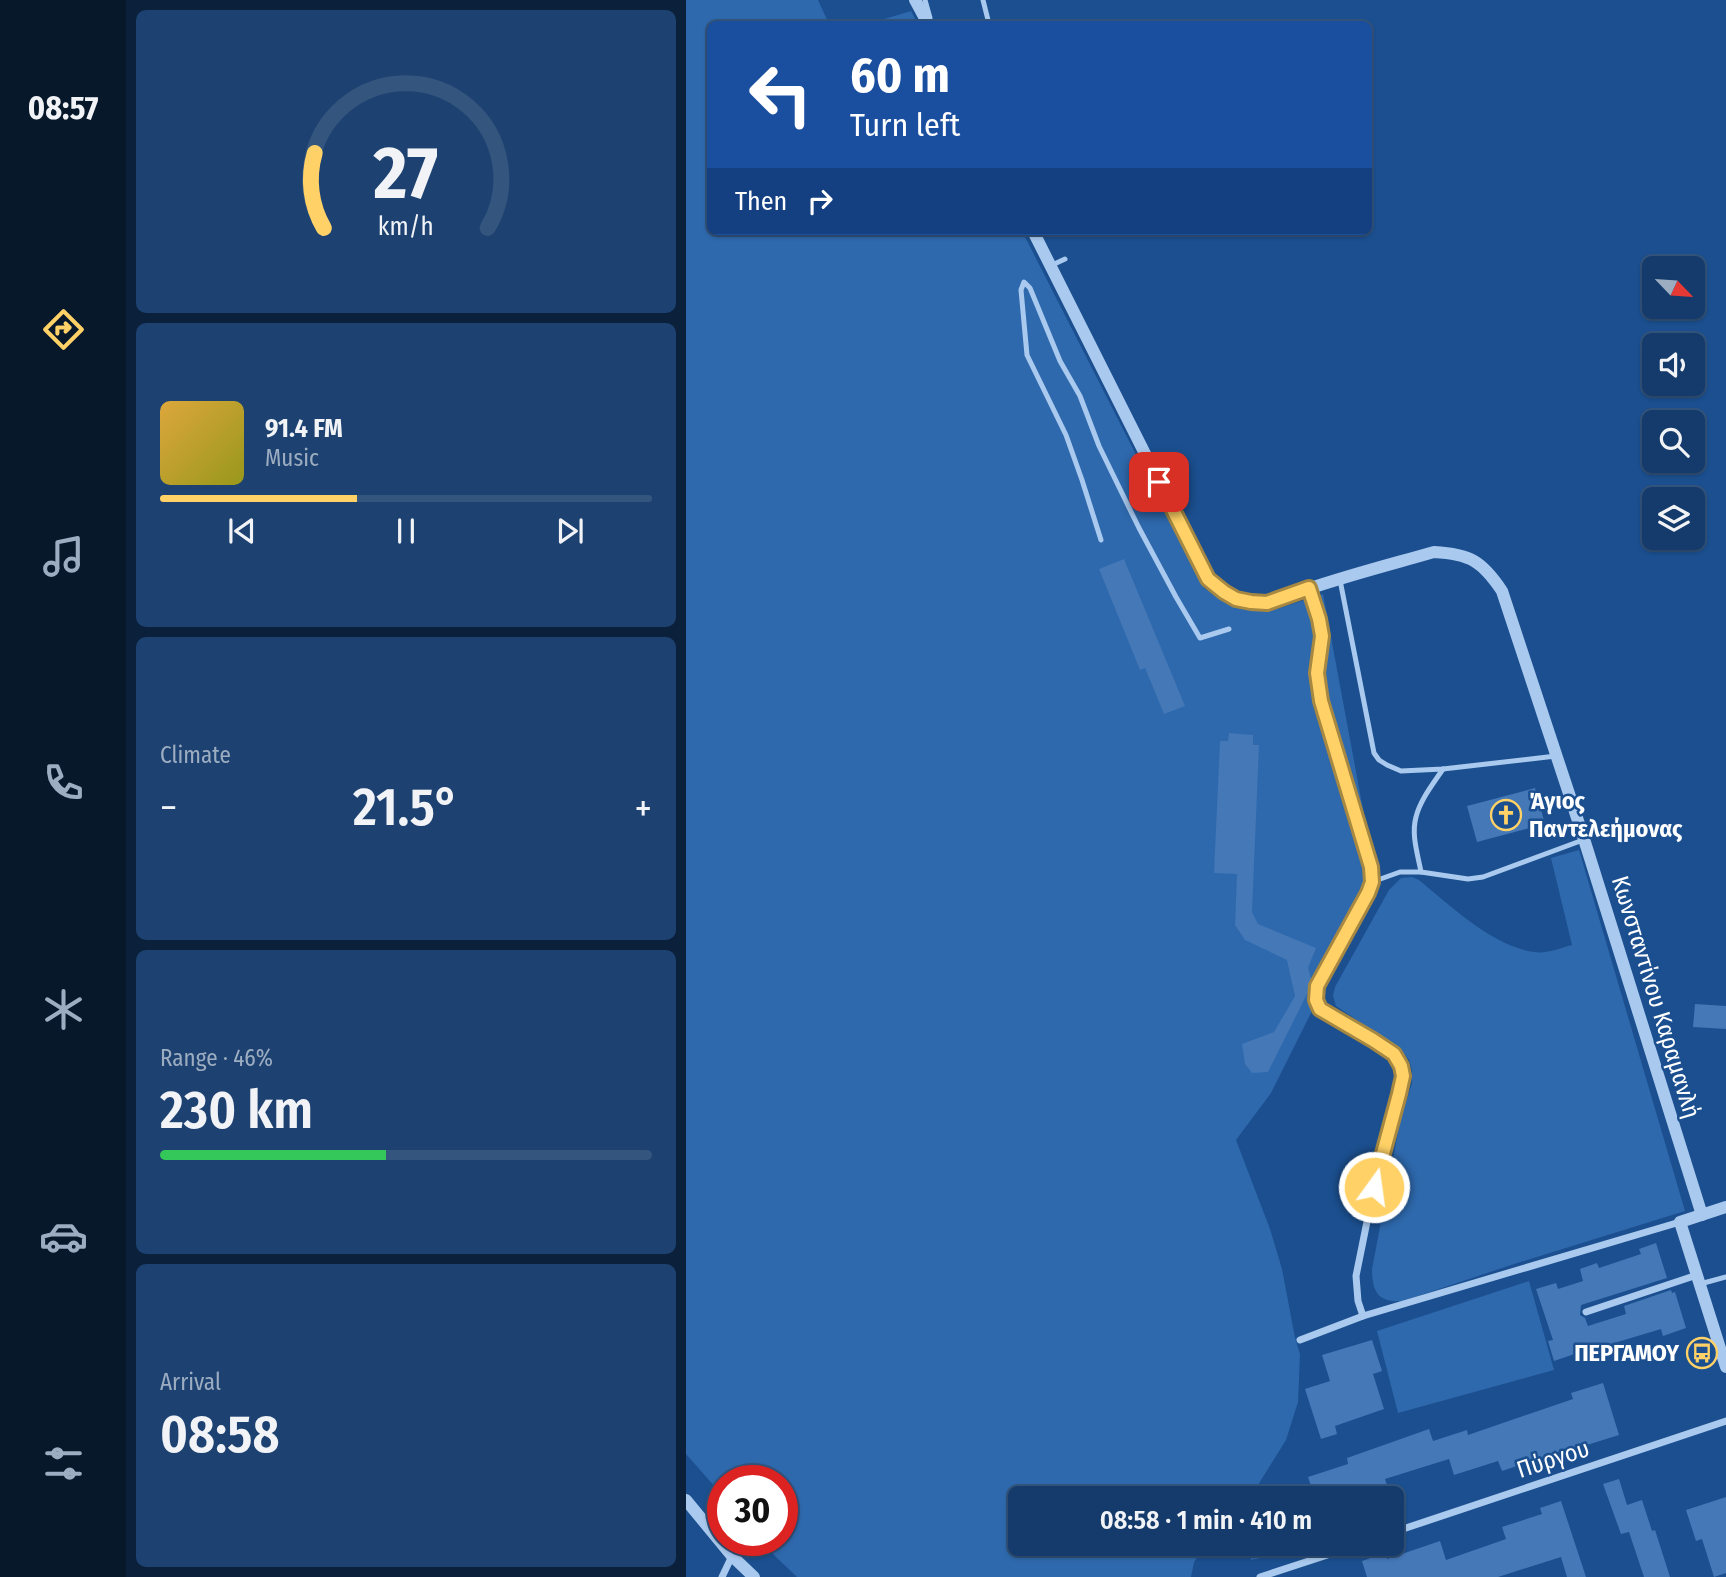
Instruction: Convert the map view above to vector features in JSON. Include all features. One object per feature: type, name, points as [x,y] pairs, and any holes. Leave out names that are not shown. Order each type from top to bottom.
[{"type":"street","points":[[915,0],[928,21]]},
{"type":"street","name":"Κωνσταντίνου Καραμανλή","points":[[1034,235],[1208,579],[1236,599],[1267,603],[1434,552],[1455,553],[1472,560],[1489,572],[1502,591],[1584,839],[1702,1215]]},
{"type":"street","points":[[1309,588],[1322,636],[1317,673],[1321,701],[1371,867],[1372,882],[1317,986],[1316,1000],[1320,1009],[1394,1054],[1403,1076],[1374,1187],[1356,1276],[1358,1301],[1363,1316]]},
{"type":"street","points":[[1300,1340],[1363,1316],[1726,1207]]},
{"type":"street","points":[[1680,1223],[1724,1352],[1726,1367]]},
{"type":"street","points":[[1586,1312],[1698,1280]]},
{"type":"street","name":"Πύργου","points":[[1404,1529],[1726,1421]]},
{"type":"street","points":[[686,1500],[707,1526]]},
{"type":"street","points":[[722,1577],[732,1556],[754,1577]]},
{"type":"street","points":[[1260,1577],[1324,1556]]},
{"type":"lane","points":[[925,0],[929,21]]},
{"type":"lane","points":[[983,0],[988,21]]},
{"type":"lane","points":[[1050,266],[1065,259]]},
{"type":"lane","points":[[1101,540],[1066,435],[1027,355],[1021,290],[1024,282],[1030,288],[1060,361],[1080,396],[1099,446],[1139,528],[1194,628],[1200,638],[1228,629]]},
{"type":"lane","points":[[1340,580],[1374,753],[1378,760],[1401,771],[1556,756]]},
{"type":"lane","points":[[1421,872],[1414,834],[1416,817],[1423,799],[1443,769]]},
{"type":"lane","points":[[1372,882],[1400,872],[1421,872],[1468,879],[1483,877],[1584,839]]},
{"type":"lane","points":[[1698,1280],[1726,1277]]},
{"type":"shaded area","points":[[686,0],[818,0],[828,21],[707,21],[707,235],[1024,235],[1204,588],[1232,607],[1277,609],[1323,594],[1378,890],[1271,1093],[1236,1140],[1270,1229],[1282,1269],[1300,1354],[1298,1402],[1286,1440],[1257,1486],[1008,1486],[1008,1556],[1198,1556],[1194,1562],[1191,1577],[797,1577],[775,1556],[798,1556],[798,1465],[707,1465],[707,1478],[686,1454]]},
{"type":"shaded area","points":[[911,11],[916,21],[878,21]]},
{"type":"shaded area","points":[[1579,850],[1685,1211],[1403,1301],[1383,1298],[1375,1290],[1372,1269],[1400,1122],[1412,1083],[1412,1070],[1409,1060],[1400,1049],[1336,1006],[1333,996],[1335,987],[1389,890],[1401,878],[1412,877],[1419,880],[1458,913],[1503,942],[1518,948],[1544,952],[1572,945],[1551,858]]},
{"type":"shaded area","points":[[1529,1281],[1554,1370],[1398,1413],[1377,1331]]},
{"type":"shaded area","points":[[1250,1556],[1270,1556],[1251,1560]]},
{"type":"building","points":[[1124,559],[1185,706],[1164,714],[1145,668],[1140,670],[1099,569]]},
{"type":"building","points":[[1229,733],[1253,735],[1253,745],[1259,745],[1252,912],[1258,924],[1316,948],[1308,968],[1311,986],[1268,1072],[1252,1073],[1245,1064],[1242,1044],[1274,1032],[1295,996],[1287,960],[1245,940],[1235,925],[1237,874],[1214,873],[1220,741],[1228,741]]},
{"type":"building","name":"Άγιος Παντελεήμονας","points":[[1535,788],[1545,824],[1477,842],[1467,806]]},
{"type":"building","points":[[1695,1004],[1726,1006],[1726,1029],[1693,1027]]},
{"type":"building","points":[[1656,1243],[1667,1278],[1581,1305],[1580,1315],[1585,1318],[1588,1326],[1626,1314],[1624,1306],[1671,1290],[1672,1293],[1675,1292],[1686,1328],[1663,1336],[1661,1329],[1554,1361],[1548,1341],[1553,1340],[1536,1289],[1556,1283],[1558,1289],[1583,1281],[1580,1269],[1597,1263],[1599,1268],[1641,1254],[1639,1249]]},
{"type":"building","points":[[1372,1340],[1382,1371],[1373,1374],[1384,1409],[1335,1426],[1337,1434],[1321,1439],[1305,1389],[1330,1381],[1322,1355]]},
{"type":"building","points":[[1603,1383],[1619,1435],[1502,1471],[1498,1461],[1454,1475],[1449,1459],[1385,1479],[1387,1486],[1311,1486],[1308,1477],[1348,1464],[1347,1458],[1429,1429],[1433,1441],[1467,1430],[1468,1435],[1573,1399],[1571,1393]]},
{"type":"building","points":[[1619,1479],[1627,1505],[1642,1500],[1670,1577],[1644,1577],[1629,1532],[1621,1534],[1603,1484]]},
{"type":"building","points":[[1726,1497],[1726,1573],[1714,1577],[1702,1539],[1696,1541],[1686,1510]]},
{"type":"building","points":[[1561,1501],[1586,1577],[1567,1577],[1561,1557],[1498,1577],[1367,1577],[1362,1561],[1376,1556],[1386,1556],[1387,1559],[1404,1556],[1404,1553],[1440,1541],[1446,1560],[1506,1539],[1502,1527],[1542,1514],[1540,1508]]},
{"type":"place","name":"Άγιος Παντελεήμονας","points":[[1506,815]]},
{"type":"place","name":"ΠΕΡΓΑΜΟΥ","points":[[1702,1353]]},
{"type":"route","points":[[1159,482],[1208,579],[1236,599],[1251,602],[1267,603],[1309,588],[1319,619],[1322,636],[1317,673],[1321,701],[1371,867],[1372,882],[1317,986],[1316,1000],[1320,1009],[1394,1054],[1401,1066],[1403,1076],[1399,1094],[1374,1187]]}]
